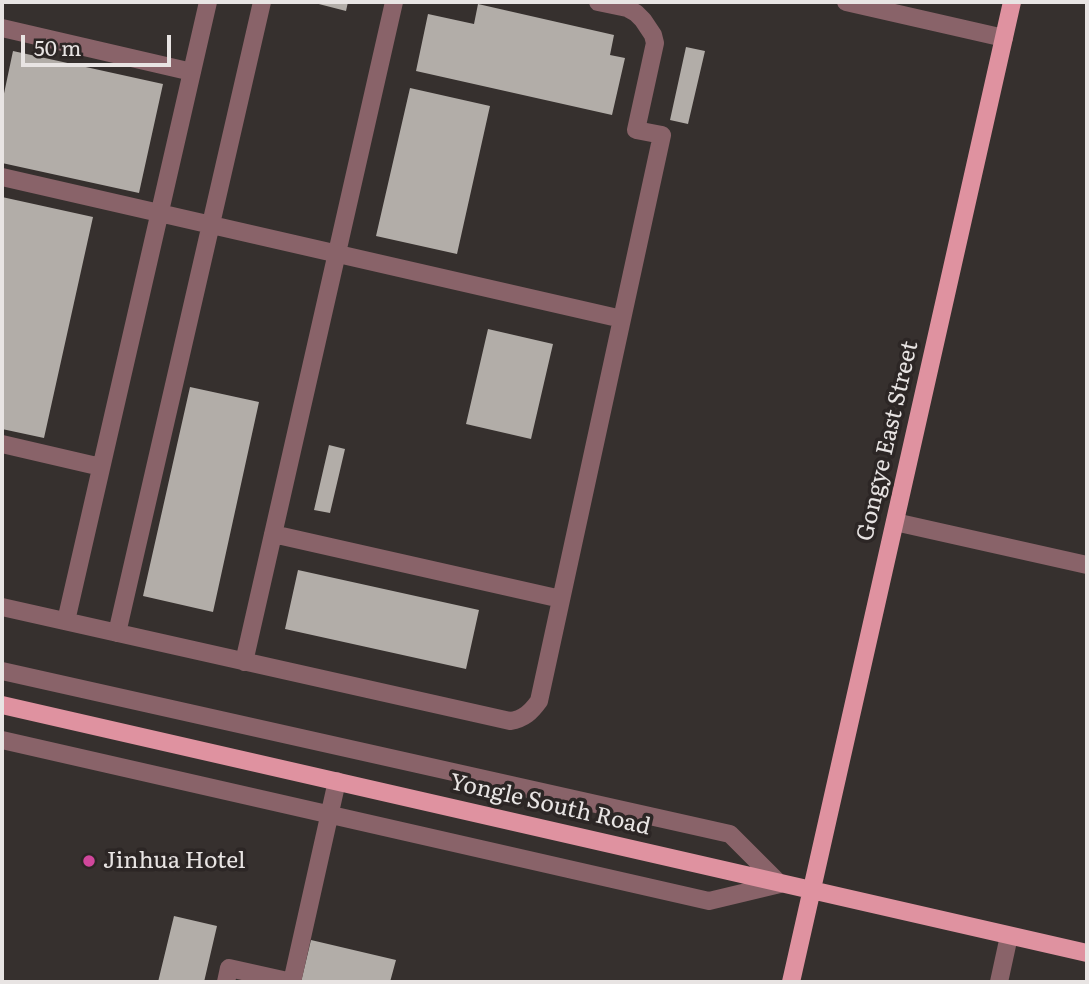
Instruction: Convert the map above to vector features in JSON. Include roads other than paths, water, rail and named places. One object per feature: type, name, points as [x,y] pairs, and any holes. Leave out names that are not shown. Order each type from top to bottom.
[{"type":"main road","name":"Gongye East Street","points":[[791,982],[1012,2]]},
{"type":"main road","name":"Yongle South Road","points":[[2,705],[1087,953]]},
{"type":"street","points":[[65,621],[208,2]]},
{"type":"street","points":[[117,633],[262,2]]},
{"type":"street","points":[[244,662],[394,2]]},
{"type":"street","points":[[2,607],[510,721],[531,712],[539,701],[662,135],[636,130],[655,43],[649,27],[627,8],[598,2]]},
{"type":"street","points":[[846,2],[1004,38]]},
{"type":"street","points":[[2,28],[192,72]]},
{"type":"street","points":[[2,177],[622,319]]},
{"type":"street","points":[[2,444],[101,467]]},
{"type":"street","points":[[895,522],[1087,565]]},
{"type":"street","points":[[273,534],[561,599]]},
{"type":"street","points":[[2,671],[730,834],[780,884]]},
{"type":"street","points":[[2,740],[709,901],[780,884]]},
{"type":"street","points":[[226,982],[229,968],[292,982],[337,781]]},
{"type":"street","points":[[999,982],[1009,936]]},
{"type":"place","name":"Jinhua Hotel","points":[[89,861]]}]
